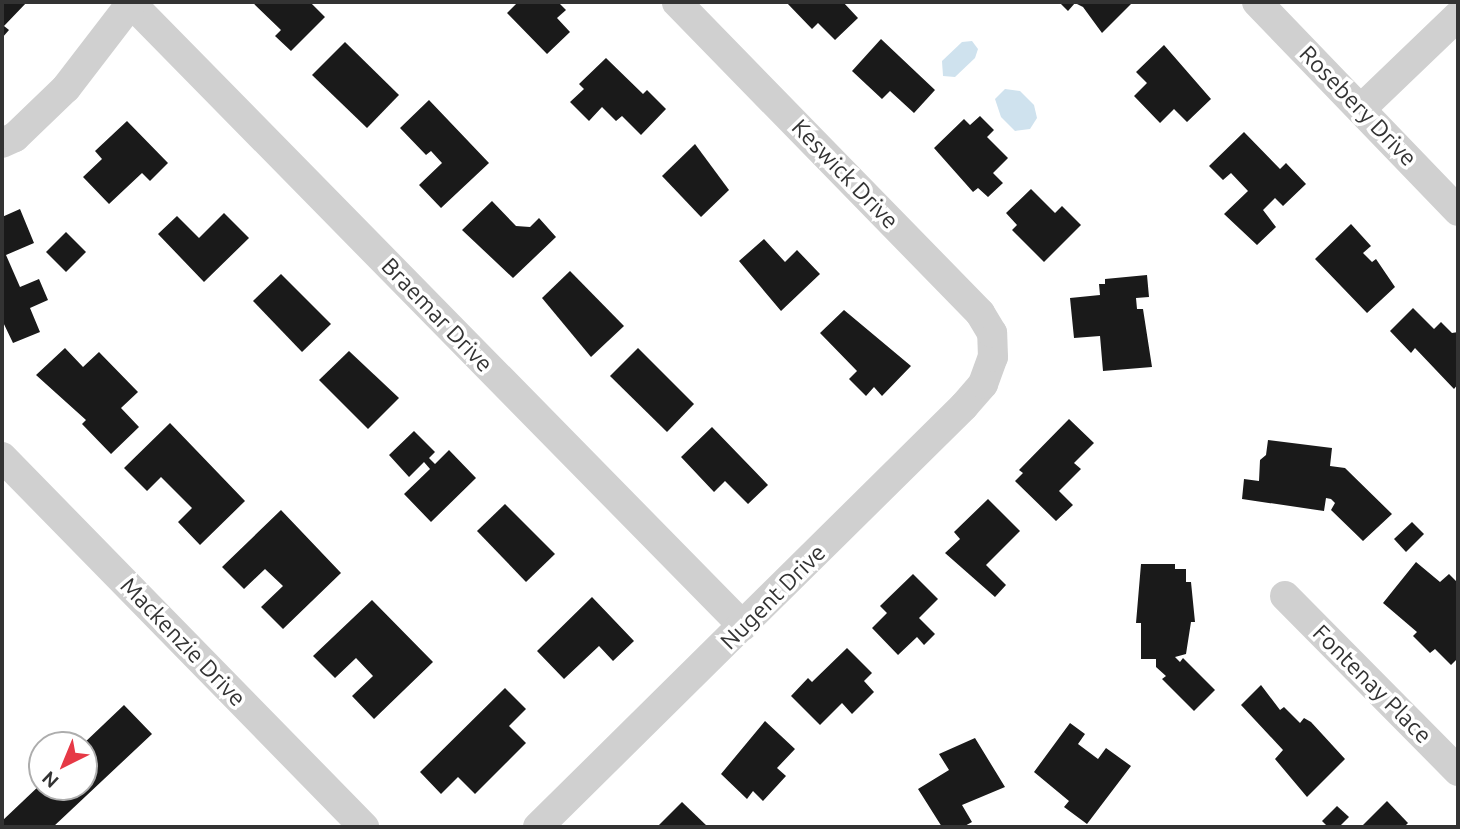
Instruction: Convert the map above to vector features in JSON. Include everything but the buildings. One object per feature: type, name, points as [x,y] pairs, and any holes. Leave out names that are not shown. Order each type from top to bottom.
[{"type":"street","points":[[2,143],[15,136],[66,88],[132,2]]},
{"type":"street","name":"Braemar Drive","points":[[132,2],[743,626]]},
{"type":"street","name":"Keswick Drive","points":[[677,2],[980,313],[992,334],[993,357]]},
{"type":"street","name":"Rosebery Drive","points":[[1257,2],[1362,108],[1458,211]]},
{"type":"street","points":[[1362,108],[1458,16]]},
{"type":"street","name":"Nugent Drive","points":[[538,827],[964,405],[983,384],[993,357]]},
{"type":"street","name":"Mackenzie Drive","points":[[2,457],[364,827]]},
{"type":"street","name":"Fontenay Place","points":[[1286,596],[1458,771]]},
{"type":"water","points":[[972,41],[978,49],[975,58],[955,77],[943,76],[942,61],[962,42]]},
{"type":"water","points":[[1005,89],[1020,91],[1034,105],[1037,118],[1030,129],[1015,131],[1001,117],[995,99]]}]
